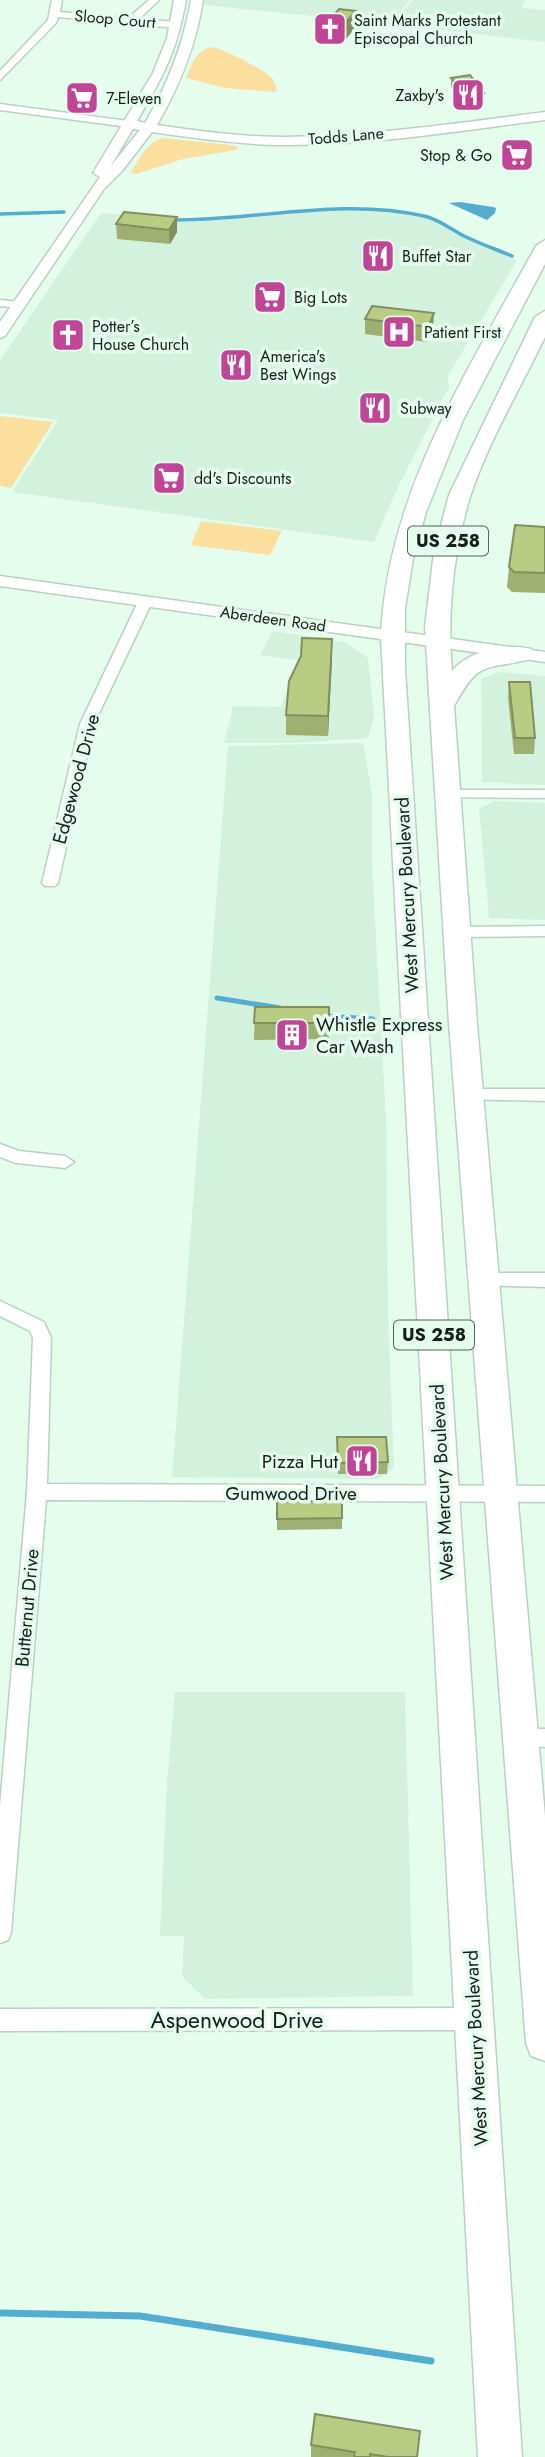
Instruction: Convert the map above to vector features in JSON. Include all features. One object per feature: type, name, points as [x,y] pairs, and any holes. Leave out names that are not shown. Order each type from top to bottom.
[{"type":"highway","name":"West Mercury Boulevard","points":[[499,2457],[393,611],[402,552],[420,493],[444,440],[545,246]]},
{"type":"highway","name":"US 258","points":[[544,2028],[533,1738],[502,1494],[469,1095],[437,613],[442,575],[460,495],[545,317]]},
{"type":"highway","points":[[442,706],[459,675],[469,665],[484,659],[534,655]]},
{"type":"main road","points":[[99,186],[101,168],[155,81],[176,25],[180,0]]},
{"type":"main road","points":[[0,332],[99,186],[119,168],[167,94],[192,36],[197,0]]},
{"type":"main road","name":"Todds Lane","points":[[128,124],[288,141],[368,136],[545,116]]},
{"type":"main road","name":"Aberdeen Road","points":[[0,581],[534,655]]},
{"type":"street","points":[[0,77],[53,20],[57,0]]},
{"type":"street","points":[[130,21],[154,0]]},
{"type":"street","name":"Sloop Court","points":[[55,14],[176,25]]},
{"type":"street","points":[[0,60],[15,62]]},
{"type":"street","points":[[0,107],[128,124]]},
{"type":"street","points":[[0,303],[19,304]]},
{"type":"street","name":"Edgewood Drive","points":[[50,883],[87,724],[145,602]]},
{"type":"street","points":[[447,794],[545,793]]},
{"type":"street","points":[[457,932],[545,931]]},
{"type":"street","points":[[469,1095],[545,1095]]},
{"type":"street","points":[[0,1150],[16,1157],[65,1162]]},
{"type":"street","points":[[484,1280],[545,1280]]},
{"type":"street","name":"Butternut Drive","points":[[0,1308],[38,1327],[42,1338],[37,1492],[0,1933]]},
{"type":"street","name":"Gumwood Drive","points":[[37,1492],[545,1494]]},
{"type":"street","name":"Aspenwood Drive","points":[[0,2020],[474,2019]]},
{"type":"shaded area","points":[[204,0],[410,0],[391,24],[204,5]]},
{"type":"shaded area","points":[[413,0],[525,0],[522,8],[545,10],[545,42],[392,24]]},
{"type":"shaded area","points":[[212,47],[262,70],[273,79],[277,90],[274,92],[225,88],[186,78],[198,54]]},
{"type":"shaded area","points":[[164,138],[239,147],[236,150],[183,159],[136,174],[131,172],[148,146]]},
{"type":"shaded area","points":[[324,209],[390,210],[421,216],[517,260],[448,376],[449,387],[396,491],[374,542],[12,492],[58,420],[0,413],[0,360],[101,213],[212,220]]},
{"type":"shaded area","points":[[0,416],[53,422],[11,488],[0,486]]},
{"type":"shaded area","points":[[201,521],[282,531],[270,555],[191,545]]},
{"type":"shaded area","points":[[273,631],[344,642],[368,658],[374,716],[368,738],[295,743],[224,743],[233,706],[281,707],[297,660],[260,655]]},
{"type":"shaded area","points":[[499,672],[545,676],[545,785],[482,782],[481,679]]},
{"type":"shaded area","points":[[363,743],[372,793],[372,865],[386,1118],[388,1314],[394,1468],[378,1479],[172,1477],[228,746]]},
{"type":"shaded area","points":[[495,801],[545,803],[545,920],[489,918],[479,808]]},
{"type":"shaded area","points":[[175,1692],[405,1692],[413,1996],[205,1999],[182,1976],[184,1936],[160,1936],[167,1783]]},
{"type":"water","points":[[449,203],[493,207],[496,208],[495,213],[487,220]]},
{"type":"building","points":[[339,9],[356,11],[345,23],[329,21]]},
{"type":"building","points":[[470,75],[484,93],[465,94],[451,78]]},
{"type":"building","points":[[124,212],[177,217],[169,230],[116,224]]},
{"type":"building","points":[[372,306],[434,313],[428,327],[365,319]]},
{"type":"building","points":[[515,525],[545,527],[545,573],[514,572],[509,567]]},
{"type":"building","points":[[302,638],[332,639],[328,716],[286,715],[289,681],[301,656]]},
{"type":"building","points":[[509,682],[530,682],[535,738],[515,738]]},
{"type":"building","points":[[255,1007],[329,1007],[329,1023],[254,1023]]},
{"type":"building","points":[[337,1437],[386,1437],[388,1462],[338,1463]]},
{"type":"building","points":[[342,1501],[342,1518],[277,1519],[277,1502]]},
{"type":"building","points":[[315,2414],[420,2431],[417,2457],[370,2454],[370,2457],[354,2457],[355,2452],[311,2445]]},
{"type":"waterway","points":[[171,220],[329,209],[393,211],[429,217],[468,238],[512,256]]},
{"type":"waterway","points":[[0,214],[64,212]]},
{"type":"waterway","points":[[217,998],[280,1008]]},
{"type":"waterway","points":[[324,1016],[373,1019]]},
{"type":"waterway","points":[[0,2313],[140,2316],[431,2361]]},
{"type":"place","name":"Saint Marks Protestant Episcopal Church","points":[[330,29]]},
{"type":"place","name":"Zaxby's","points":[[468,95]]},
{"type":"place","name":"7-Eleven","points":[[82,98]]},
{"type":"place","name":"Stop & Go","points":[[517,155]]},
{"type":"place","name":"Buffet Star","points":[[378,256]]},
{"type":"place","name":"Big Lots","points":[[270,297]]},
{"type":"place","name":"Patient First","points":[[399,332]]},
{"type":"place","name":"Potter’s House Church","points":[[68,335]]},
{"type":"place","name":"America's Best Wings","points":[[236,365]]},
{"type":"place","name":"Subway","points":[[375,408]]},
{"type":"place","name":"dd's Discounts","points":[[169,478]]},
{"type":"place","name":"Whistle Express Car Wash","points":[[292,1035]]},
{"type":"place","name":"Pizza Hut","points":[[362,1461]]}]
